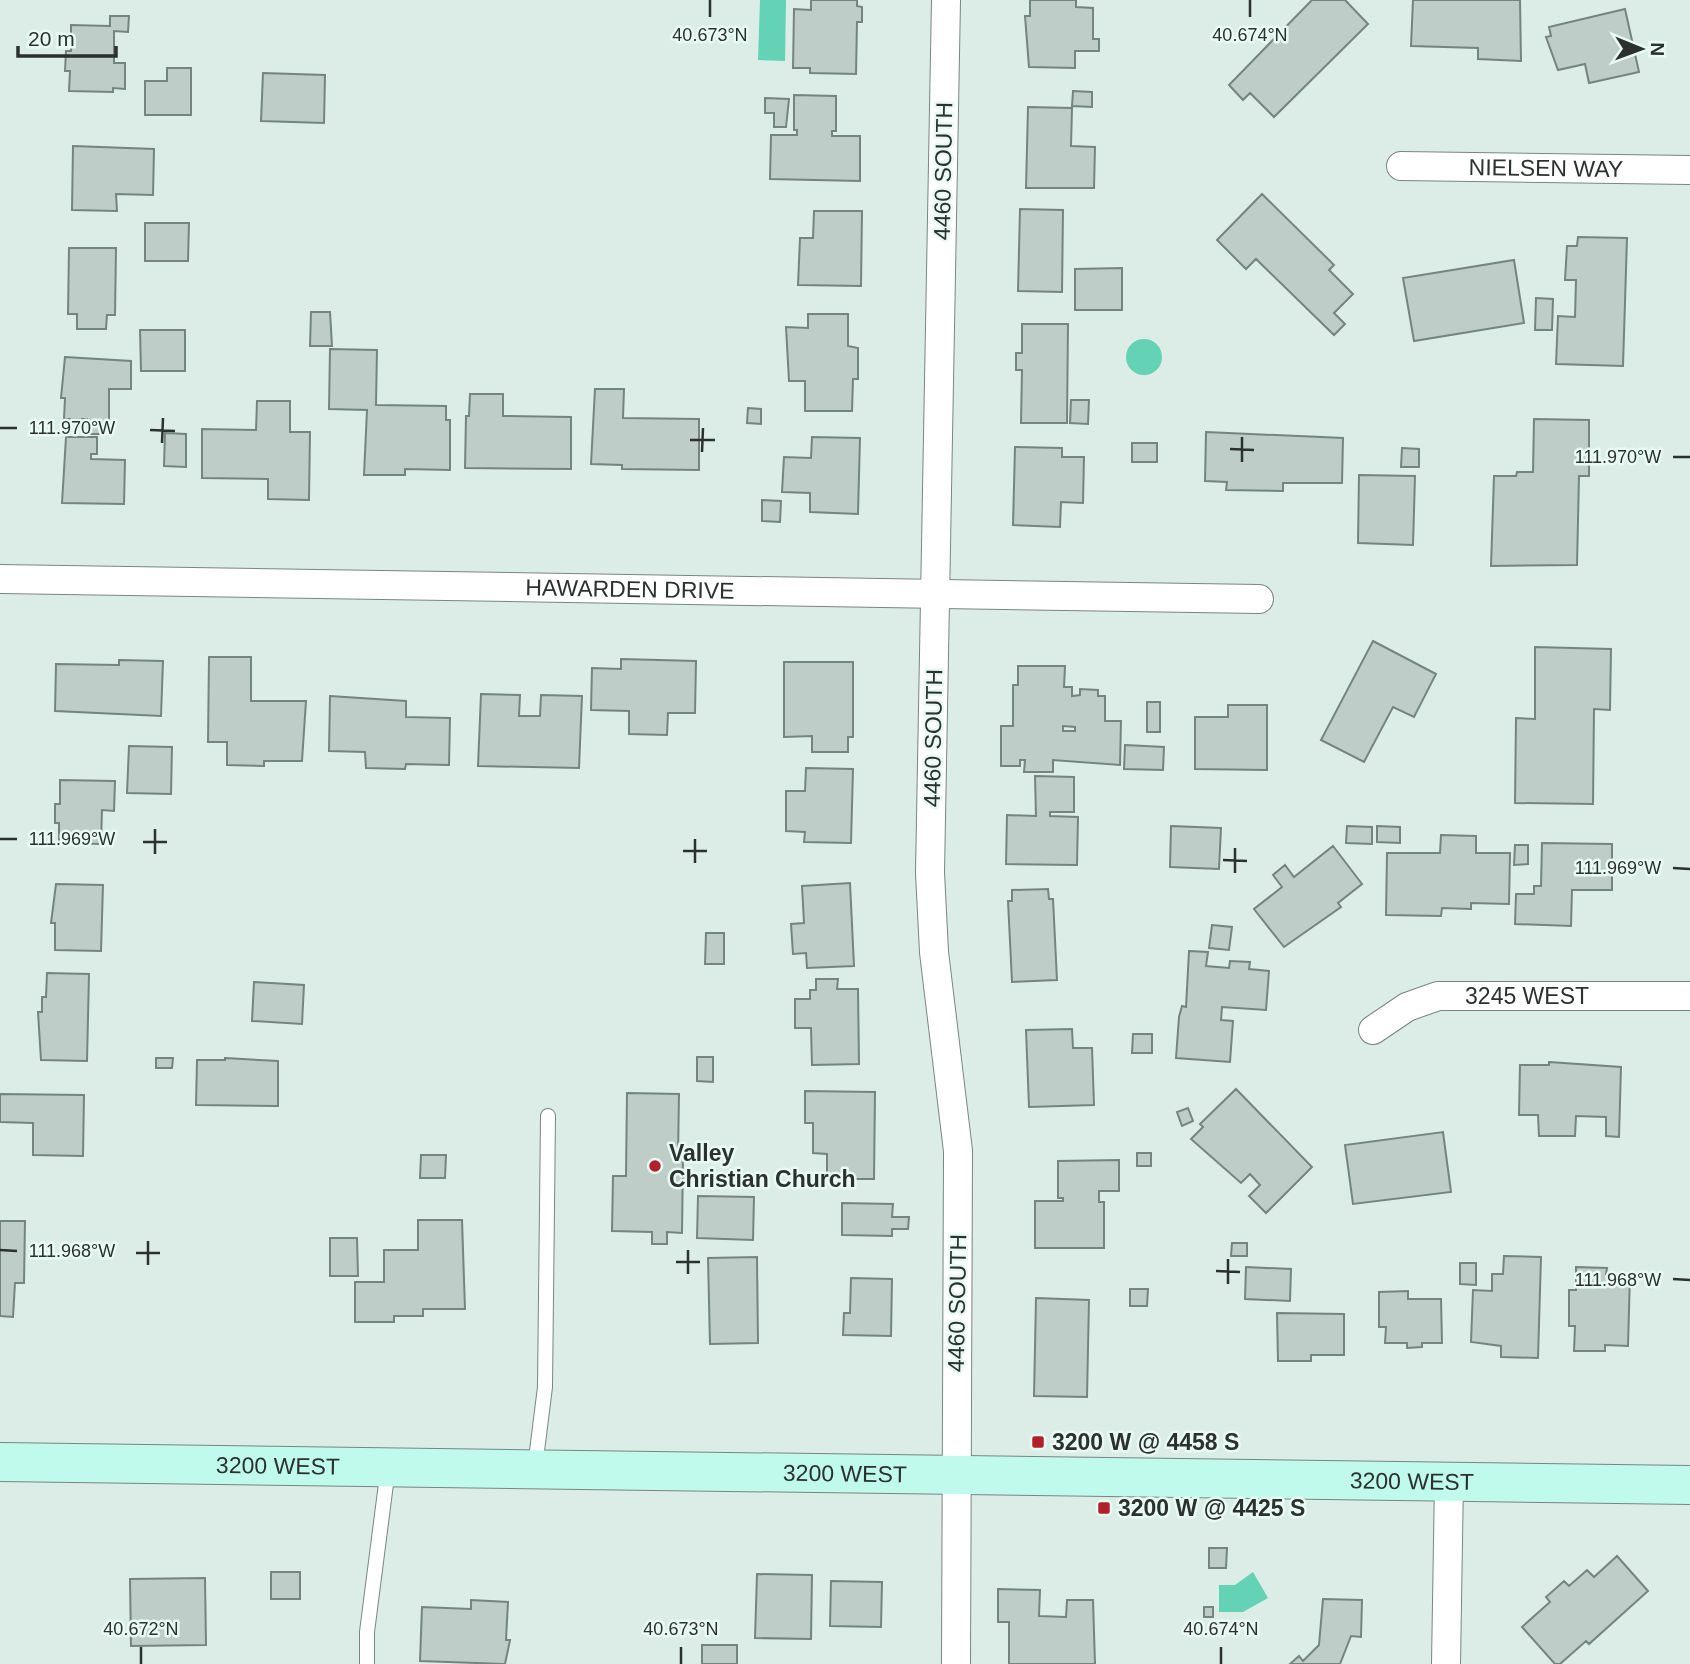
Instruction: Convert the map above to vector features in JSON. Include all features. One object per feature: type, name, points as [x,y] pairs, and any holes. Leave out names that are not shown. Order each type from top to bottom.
[{"type":"street","name":"4460 SOUTH","points":[[946,0],[930,886],[934,952],[958,1151],[956,1664]]},
{"type":"street","name":"NIELSEN WAY","points":[[1401,166],[1690,170]]},
{"type":"street","name":"HAWARDEN DRIVE","points":[[0,579],[1259,599]]},
{"type":"street","name":"3245 WEST","points":[[1373,1030],[1407,1007],[1438,996],[1690,996]]},
{"type":"street","name":"3200 WEST","points":[[0,1462],[1690,1485]]},
{"type":"street","points":[[1446,1664],[1449,1480]]},
{"type":"lane","points":[[535,1468],[545,1387],[548,1116]]},
{"type":"lane","points":[[367,1664],[367,1632],[388,1467]]},
{"type":"shaded area","points":[[760,0],[786,0],[785,61],[758,60]]},
{"type":"shaded area","points":[[1144,339],[1156,345],[1162,357],[1156,369],[1144,375],[1132,369],[1126,357],[1132,345]]},
{"type":"shaded area","points":[[1253,1572],[1268,1598],[1243,1612],[1219,1612],[1219,1585],[1235,1585]]},
{"type":"building","points":[[811,0],[857,0],[857,6],[862,7],[862,22],[857,22],[856,74],[810,73],[810,68],[793,68],[794,9],[811,10]]},
{"type":"building","points":[[1030,0],[1076,0],[1076,7],[1093,8],[1093,39],[1099,39],[1099,51],[1075,51],[1075,68],[1029,67],[1025,16],[1030,16]]},
{"type":"building","points":[[1312,0],[1345,0],[1368,24],[1274,117],[1250,93],[1243,100],[1229,85]]},
{"type":"building","points":[[1413,0],[1520,0],[1521,61],[1478,59],[1478,48],[1411,46]]},
{"type":"building","points":[[1625,9],[1639,72],[1589,83],[1585,64],[1558,70],[1546,37],[1551,36],[1549,27]]},
{"type":"building","points":[[110,16],[129,16],[128,32],[114,31],[114,63],[125,63],[125,89],[113,88],[113,92],[69,91],[70,71],[65,71],[66,51],[71,51],[71,25],[110,26]]},
{"type":"building","points":[[167,68],[191,68],[191,115],[145,115],[145,81],[167,81]]},
{"type":"building","points":[[263,73],[325,75],[324,123],[261,121]]},
{"type":"building","points":[[1073,91],[1092,92],[1092,107],[1072,106]]},
{"type":"building","points":[[794,95],[836,96],[836,131],[832,131],[832,136],[860,136],[860,181],[770,179],[771,135],[797,135],[797,130],[794,130]]},
{"type":"building","points":[[765,98],[789,99],[786,127],[774,127],[774,113],[765,113]]},
{"type":"building","points":[[1028,107],[1072,108],[1071,146],[1095,147],[1094,188],[1026,188]]},
{"type":"building","points":[[73,146],[154,149],[153,195],[116,194],[117,211],[72,210]]},
{"type":"building","points":[[1262,194],[1334,265],[1329,270],[1353,294],[1334,313],[1345,324],[1334,335],[1256,259],[1246,269],[1217,240]]},
{"type":"building","points":[[1020,209],[1063,210],[1062,292],[1018,291]]},
{"type":"building","points":[[814,211],[862,211],[861,286],[798,285],[800,238],[813,238]]},
{"type":"building","points":[[145,223],[189,223],[188,261],[145,261]]},
{"type":"building","points":[[1578,237],[1627,238],[1623,366],[1556,364],[1558,316],[1575,317],[1576,280],[1565,280],[1567,246],[1577,246]]},
{"type":"building","points":[[69,248],[116,248],[115,315],[107,315],[106,329],[77,329],[77,314],[68,314]]},
{"type":"building","points":[[1514,260],[1524,323],[1414,341],[1403,278]]},
{"type":"building","points":[[1122,268],[1122,310],[1075,310],[1075,269]]},
{"type":"building","points":[[1536,298],[1553,299],[1552,330],[1535,330]]},
{"type":"building","points":[[311,312],[330,312],[332,346],[310,346]]},
{"type":"building","points":[[808,314],[848,314],[848,346],[858,348],[858,379],[853,379],[852,411],[805,411],[805,381],[789,381],[786,327],[808,328]]},
{"type":"building","points":[[1022,324],[1068,324],[1067,423],[1021,423],[1022,370],[1016,370],[1016,353],[1022,353]]},
{"type":"building","points":[[140,330],[185,330],[185,371],[141,371]]},
{"type":"building","points":[[330,349],[377,350],[376,405],[446,406],[446,420],[450,420],[450,470],[405,469],[405,475],[364,475],[367,410],[329,409]]},
{"type":"building","points":[[65,357],[131,361],[131,389],[109,389],[109,420],[105,420],[105,434],[87,434],[87,419],[64,419],[65,398],[61,398]]},
{"type":"building","points":[[595,389],[624,389],[623,418],[699,419],[699,470],[622,469],[622,465],[591,464]]},
{"type":"building","points":[[470,394],[503,394],[503,416],[571,417],[571,469],[465,468],[466,416],[469,416]]},
{"type":"building","points":[[1071,400],[1089,400],[1088,424],[1070,423]]},
{"type":"building","points":[[257,401],[290,401],[290,432],[310,432],[309,500],[268,499],[268,479],[202,478],[202,429],[256,430]]},
{"type":"building","points":[[748,408],[761,409],[761,424],[747,423]]},
{"type":"building","points":[[1534,419],[1589,420],[1589,476],[1579,476],[1577,565],[1491,566],[1494,476],[1516,476],[1517,472],[1533,472]]},
{"type":"building","points":[[1206,432],[1343,438],[1342,483],[1283,483],[1283,491],[1226,490],[1227,482],[1205,481]]},
{"type":"building","points":[[165,433],[186,434],[186,467],[164,466]]},
{"type":"building","points":[[66,437],[97,437],[97,454],[91,454],[91,459],[125,460],[124,504],[62,503]]},
{"type":"building","points":[[812,437],[860,438],[858,514],[810,512],[810,493],[782,492],[784,457],[811,458]]},
{"type":"building","points":[[1132,443],[1157,443],[1157,462],[1132,462]]},
{"type":"building","points":[[1015,447],[1062,448],[1062,457],[1084,457],[1083,503],[1061,502],[1060,527],[1013,525]]},
{"type":"building","points":[[1402,448],[1419,449],[1419,467],[1401,467]]},
{"type":"building","points":[[1359,475],[1415,476],[1413,545],[1358,543]]},
{"type":"building","points":[[762,500],[781,501],[780,522],[762,521]]},
{"type":"building","points":[[1373,641],[1436,674],[1414,717],[1393,707],[1364,762],[1321,740]]},
{"type":"building","points":[[1535,647],[1611,649],[1610,710],[1594,709],[1593,804],[1515,803],[1516,718],[1535,719]]},
{"type":"building","points":[[209,657],[251,657],[251,701],[306,701],[302,761],[264,761],[264,766],[227,765],[227,742],[208,742]]},
{"type":"building","points":[[621,659],[696,661],[695,713],[668,713],[667,735],[629,734],[629,711],[591,710],[592,668],[621,669]]},
{"type":"building","points":[[119,660],[163,661],[161,716],[55,711],[56,664],[119,665]]},
{"type":"building","points":[[784,662],[853,662],[853,737],[848,737],[848,752],[812,752],[812,736],[784,737]]},
{"type":"building","points":[[1018,666],[1065,666],[1064,687],[1072,687],[1072,696],[1080,695],[1080,689],[1098,690],[1098,696],[1105,696],[1105,721],[1121,721],[1120,765],[1053,760],[1053,772],[1024,772],[1025,760],[1020,760],[1020,766],[1001,766],[1001,726],[1013,726],[1013,685],[1018,685]],"holes":[[[1063,726],[1075,727],[1075,731],[1063,731]]]},
{"type":"building","points":[[481,694],[520,695],[519,716],[540,716],[541,695],[582,696],[579,768],[478,766]]},
{"type":"building","points":[[330,696],[406,701],[406,717],[450,718],[449,765],[406,764],[405,769],[366,768],[365,752],[329,751]]},
{"type":"building","points":[[1147,702],[1160,702],[1160,732],[1147,732]]},
{"type":"building","points":[[1228,705],[1267,705],[1267,770],[1195,769],[1195,717],[1228,717]]},
{"type":"building","points":[[1125,745],[1164,747],[1163,770],[1124,769]]},
{"type":"building","points":[[129,746],[172,747],[171,794],[127,793]]},
{"type":"building","points":[[806,768],[853,769],[851,843],[804,842],[805,832],[786,831],[786,791],[805,791]]},
{"type":"building","points":[[1035,776],[1074,777],[1074,812],[1050,812],[1050,816],[1078,817],[1077,865],[1006,864],[1007,815],[1036,816]]},
{"type":"building","points":[[60,780],[115,781],[114,811],[102,810],[101,844],[59,843],[55,804],[60,804]]},
{"type":"building","points":[[1171,826],[1221,828],[1219,869],[1170,867]]},
{"type":"building","points":[[1347,826],[1372,827],[1372,844],[1346,843]]},
{"type":"building","points":[[1377,826],[1400,827],[1400,843],[1377,842]]},
{"type":"building","points":[[1441,835],[1476,836],[1476,853],[1510,853],[1509,904],[1471,903],[1471,909],[1442,908],[1441,916],[1386,915],[1387,853],[1440,853]]},
{"type":"building","points":[[1542,843],[1612,844],[1612,890],[1572,890],[1571,926],[1515,924],[1516,894],[1534,894],[1534,886],[1541,886]]},
{"type":"building","points":[[1515,845],[1528,845],[1528,864],[1514,865]]},
{"type":"building","points":[[1333,846],[1362,884],[1338,903],[1341,907],[1284,947],[1254,909],[1282,887],[1273,875],[1285,865],[1294,877]]},
{"type":"building","points":[[850,883],[854,966],[807,968],[806,953],[793,954],[791,924],[804,923],[802,886]]},
{"type":"building","points":[[56,884],[103,885],[101,951],[55,950],[55,923],[51,923]]},
{"type":"building","points":[[1048,889],[1049,899],[1053,899],[1057,980],[1012,982],[1008,901],[1012,901],[1012,890]]},
{"type":"building","points":[[1212,925],[1232,927],[1229,950],[1209,948]]},
{"type":"building","points":[[706,933],[724,933],[724,964],[705,964]]},
{"type":"building","points":[[1189,951],[1208,952],[1206,966],[1229,968],[1230,961],[1250,962],[1249,969],[1269,971],[1266,1010],[1222,1007],[1221,1020],[1233,1021],[1230,1062],[1176,1058],[1179,1017],[1182,1006],[1186,1007]]},
{"type":"building","points":[[47,973],[89,974],[87,1061],[41,1060],[38,1012],[42,1012],[42,997],[46,997]]},
{"type":"building","points":[[816,979],[838,979],[837,989],[858,989],[859,1064],[812,1065],[811,1028],[795,1028],[795,999],[810,999],[810,990],[816,990]]},
{"type":"building","points":[[254,982],[304,985],[302,1024],[252,1021]]},
{"type":"building","points":[[1072,1029],[1073,1048],[1092,1048],[1094,1105],[1029,1107],[1026,1030]]},
{"type":"building","points":[[1133,1034],[1152,1034],[1152,1053],[1132,1053]]},
{"type":"building","points":[[697,1057],[713,1057],[713,1082],[697,1081]]},
{"type":"building","points":[[156,1058],[173,1058],[172,1068],[156,1068]]},
{"type":"building","points":[[225,1058],[278,1061],[278,1106],[196,1105],[197,1060]]},
{"type":"building","points":[[1549,1062],[1621,1067],[1619,1137],[1606,1136],[1606,1117],[1576,1116],[1575,1136],[1539,1136],[1538,1115],[1519,1115],[1520,1065],[1549,1065]]},
{"type":"building","points":[[1236,1089],[1312,1167],[1266,1213],[1249,1196],[1260,1185],[1250,1174],[1241,1183],[1191,1139],[1203,1127],[1200,1124]]},
{"type":"building","points":[[805,1091],[875,1092],[874,1179],[827,1179],[827,1154],[813,1153],[813,1123],[805,1123]]},
{"type":"building","name":"Valley Christian Church","points":[[627,1093],[679,1094],[678,1157],[683,1156],[682,1233],[667,1232],[667,1244],[652,1244],[652,1232],[612,1231],[613,1176],[626,1176]]},
{"type":"building","points":[[0,1094],[84,1095],[83,1156],[33,1155],[33,1123],[0,1122]]},
{"type":"building","points":[[1188,1108],[1193,1121],[1182,1126],[1177,1112]]},
{"type":"building","points":[[1443,1132],[1451,1192],[1353,1204],[1345,1145]]},
{"type":"building","points":[[1137,1153],[1151,1153],[1151,1166],[1137,1166]]},
{"type":"building","points":[[421,1155],[446,1155],[445,1178],[420,1178]]},
{"type":"building","points":[[1119,1160],[1119,1191],[1099,1191],[1099,1202],[1104,1202],[1104,1248],[1035,1248],[1035,1201],[1063,1201],[1063,1198],[1058,1198],[1058,1161]]},
{"type":"building","points":[[698,1196],[754,1197],[753,1240],[697,1238]]},
{"type":"building","points":[[842,1203],[893,1204],[892,1217],[909,1217],[908,1229],[892,1229],[892,1236],[842,1235]]},
{"type":"building","points":[[418,1220],[462,1220],[465,1309],[423,1309],[423,1316],[394,1316],[394,1322],[355,1322],[355,1282],[384,1282],[384,1250],[418,1250]]},
{"type":"building","points":[[0,1221],[25,1221],[24,1283],[15,1283],[13,1317],[0,1316]]},
{"type":"building","points":[[330,1238],[357,1238],[358,1276],[330,1276]]},
{"type":"building","points":[[1232,1243],[1247,1243],[1247,1256],[1231,1256]]},
{"type":"building","points":[[1504,1256],[1541,1257],[1538,1358],[1501,1357],[1501,1346],[1471,1342],[1473,1290],[1492,1291],[1492,1274],[1503,1274]]},
{"type":"building","points":[[757,1257],[758,1343],[710,1344],[708,1258]]},
{"type":"building","points":[[1460,1263],[1476,1263],[1476,1285],[1460,1284]]},
{"type":"building","points":[[1246,1267],[1291,1269],[1290,1301],[1245,1299]]},
{"type":"building","points":[[1576,1267],[1607,1268],[1606,1274],[1630,1274],[1628,1346],[1605,1345],[1605,1351],[1574,1351],[1575,1326],[1569,1326],[1569,1290],[1576,1290]]},
{"type":"building","points":[[851,1278],[892,1279],[891,1336],[843,1335],[844,1313],[850,1313]]},
{"type":"building","points":[[1130,1289],[1148,1289],[1147,1306],[1130,1306]]},
{"type":"building","points":[[1408,1291],[1408,1299],[1441,1299],[1442,1343],[1422,1343],[1422,1347],[1407,1348],[1407,1343],[1385,1343],[1386,1327],[1379,1327],[1379,1292]]},
{"type":"building","points":[[1036,1298],[1089,1300],[1087,1397],[1034,1396]]},
{"type":"building","points":[[1277,1313],[1344,1314],[1344,1355],[1311,1355],[1311,1361],[1278,1361]]},
{"type":"building","points":[[1209,1548],[1227,1548],[1226,1568],[1209,1568]]},
{"type":"building","points":[[1617,1556],[1648,1591],[1589,1644],[1586,1641],[1560,1664],[1555,1664],[1522,1627],[1550,1602],[1546,1597],[1564,1581],[1569,1586],[1587,1570],[1594,1577]]},
{"type":"building","points":[[271,1572],[300,1572],[300,1599],[271,1599]]},
{"type":"building","points":[[757,1574],[812,1575],[811,1639],[755,1638]]},
{"type":"building","points":[[205,1578],[206,1645],[131,1646],[130,1579]]},
{"type":"building","points":[[831,1581],[882,1582],[881,1627],[830,1626]]},
{"type":"building","points":[[998,1589],[1040,1590],[1039,1616],[1066,1617],[1067,1600],[1093,1600],[1095,1664],[1009,1664],[1009,1622],[998,1622]]},
{"type":"building","points":[[1323,1599],[1362,1600],[1361,1637],[1351,1636],[1340,1664],[1290,1664],[1299,1656],[1303,1661],[1319,1645]]},
{"type":"building","points":[[471,1600],[508,1602],[506,1640],[510,1640],[505,1664],[420,1661],[422,1607],[471,1609]]},
{"type":"building","points":[[1204,1607],[1213,1607],[1213,1617],[1204,1617]]},
{"type":"building","points":[[702,1645],[737,1645],[737,1664],[702,1664]]},
{"type":"place","name":"Valley Christian Church","points":[[655,1166]]},
{"type":"place","name":"3200 W @ 4458 S","points":[[1038,1442]]},
{"type":"place","name":"3200 W @ 4425 S","points":[[1104,1508]]}]
